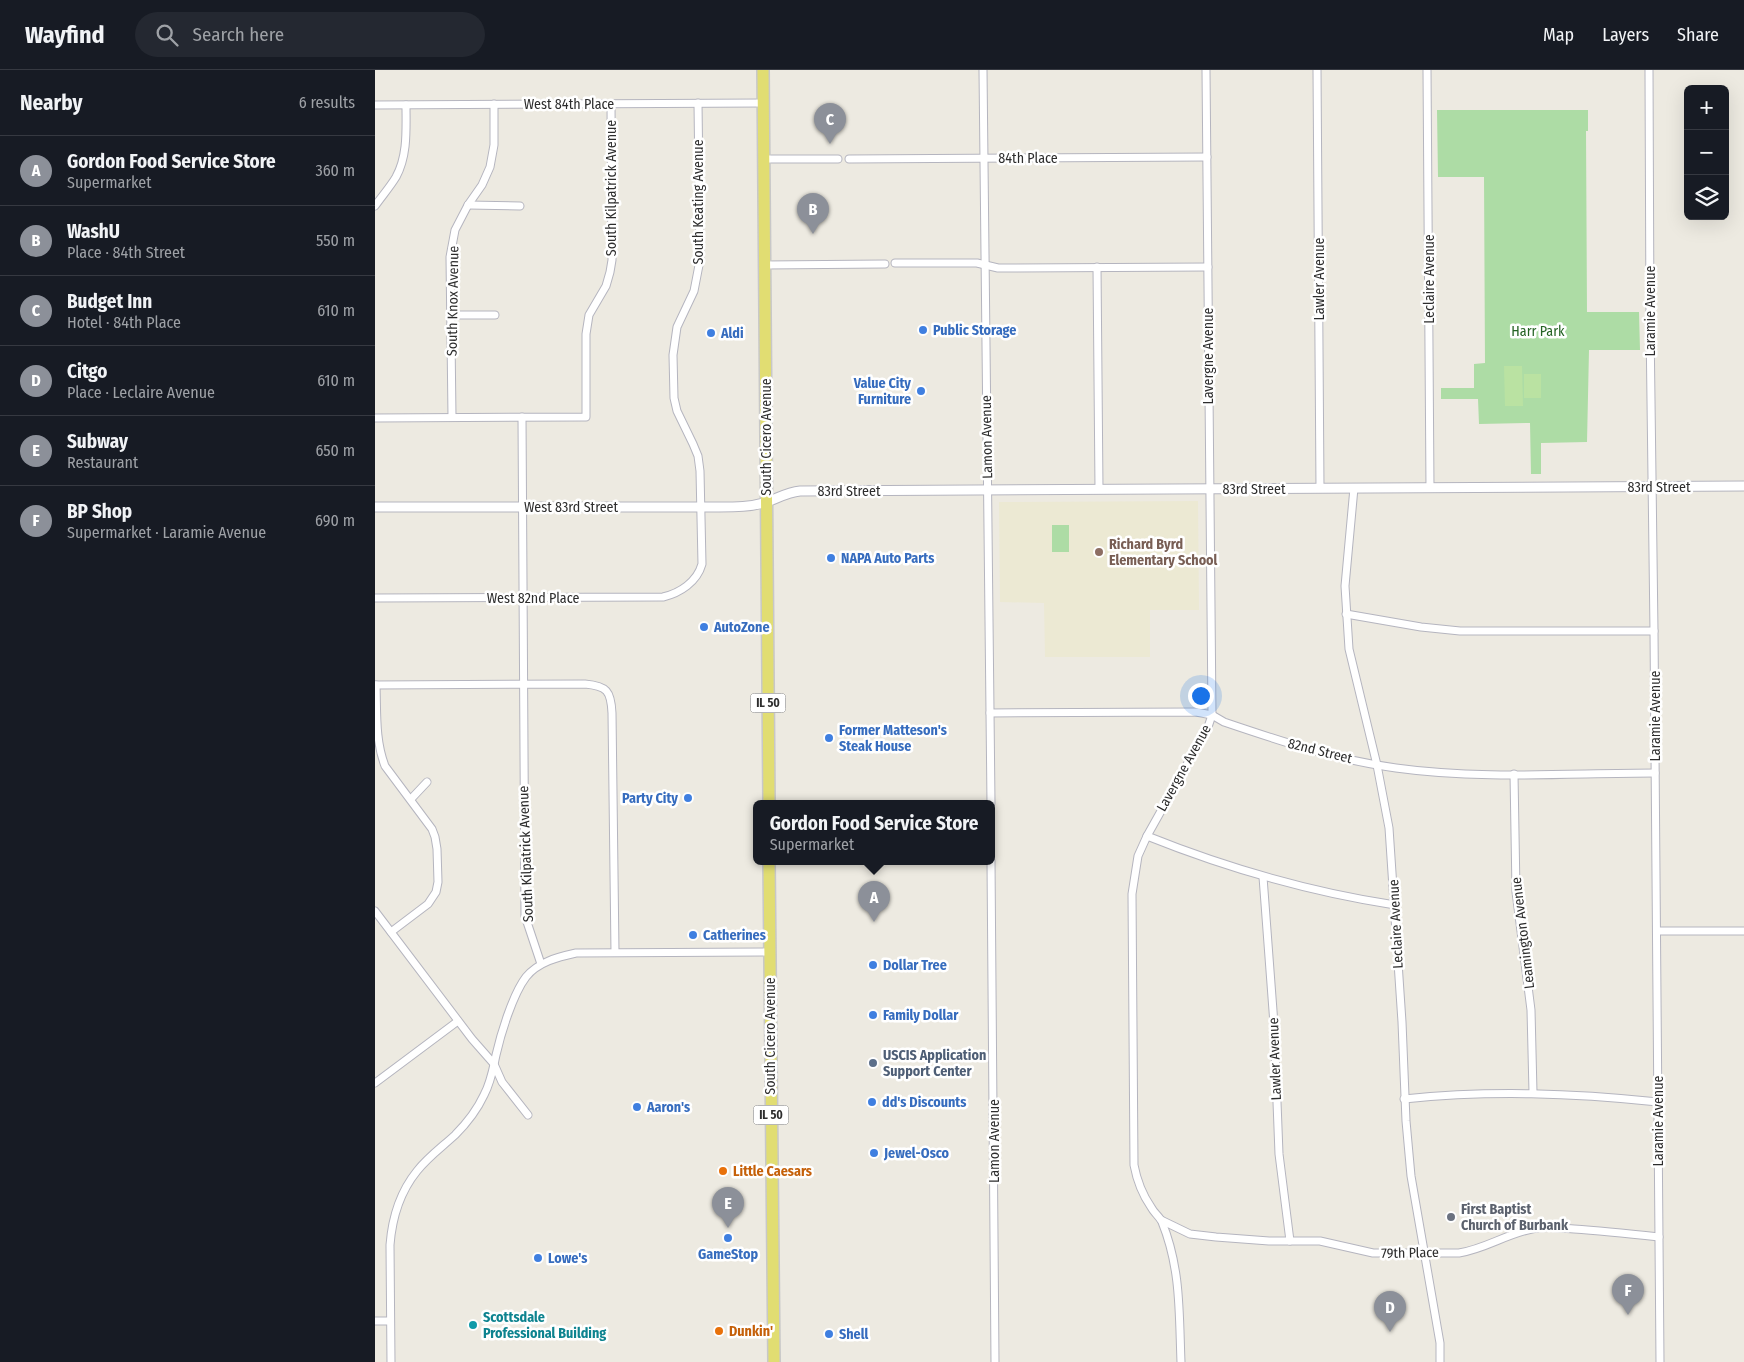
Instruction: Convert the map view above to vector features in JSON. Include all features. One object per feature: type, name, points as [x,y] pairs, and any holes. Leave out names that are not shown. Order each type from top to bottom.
[{"type":"main road","name":"South Cicero Avenue","points":[[763,70],[769,800]]},
{"type":"main road","name":"South Cicero Avenue","points":[[769,865],[774,1362]]},
{"type":"street","name":"Lamon Avenue","points":[[983,70],[991,800]]},
{"type":"street","name":"Lavergne Avenue","points":[[1181,1362],[1178,1280],[1175,1261],[1161,1220],[1143,1195],[1134,1165],[1132,894],[1138,856],[1147,836],[1208,727],[1212,715],[1206,70]]},
{"type":"street","name":"Lawler Avenue","points":[[1317,70],[1320,488]]},
{"type":"street","name":"Leclaire Avenue","points":[[1427,70],[1430,488]]},
{"type":"street","name":"Laramie Avenue","points":[[1649,70],[1660,1362]]},
{"type":"street","name":"West 84th Place","points":[[375,105],[763,102]]},
{"type":"street","name":"South Keating Avenue","points":[[687,585],[700,572],[702,564],[702,507],[698,456],[677,411],[673,355],[677,327],[694,291],[700,260],[698,103]]},
{"type":"street","name":"South Knox Avenue","points":[[453,418],[450,257],[455,230],[468,205],[482,185],[490,167],[494,145],[494,104]]},
{"type":"street","name":"South Kilpatrick Avenue","points":[[541,964],[525,916],[521,417],[586,417],[586,334],[589,316],[606,286],[611,272],[612,260],[611,104]]},
{"type":"street","points":[[375,206],[396,177],[401,163],[406,143],[406,105]]},
{"type":"street","name":"84th Place","points":[[849,159],[1207,157]]},
{"type":"street","points":[[764,159],[838,159]]},
{"type":"street","points":[[468,205],[520,206]]},
{"type":"street","points":[[765,266],[885,264]]},
{"type":"street","points":[[895,264],[977,264],[998,268],[1208,267]]},
{"type":"street","points":[[1097,268],[1099,489]]},
{"type":"street","points":[[451,315],[495,315]]},
{"type":"street","points":[[375,418],[521,417]]},
{"type":"street","name":"83rd Street","points":[[767,502],[784,494],[801,491],[1744,486]]},
{"type":"street","name":"Leclaire Avenue","points":[[1354,488],[1345,586],[1349,649],[1377,765],[1389,828],[1402,1022],[1404,1099],[1411,1176],[1440,1343],[1440,1362]]},
{"type":"street","name":"West 83rd Street","points":[[375,507],[702,507],[752,505],[767,502]]},
{"type":"street","name":"West 82nd Place","points":[[375,598],[663,597],[687,585]]},
{"type":"street","points":[[1347,614],[1421,627],[1460,631],[1654,631]]},
{"type":"street","points":[[391,932],[428,904],[436,892],[438,882],[435,837],[432,829],[385,766],[380,754],[377,739],[376,686],[585,684],[603,688],[608,692],[612,713],[615,952]]},
{"type":"street","name":"82nd Street","points":[[990,713],[1196,712],[1212,715],[1224,722],[1294,745],[1377,765],[1425,772],[1514,774],[1655,773]]},
{"type":"street","name":"Leamington Avenue","points":[[1514,774],[1516,892],[1531,1010],[1533,1092]]},
{"type":"street","points":[[411,799],[427,782]]},
{"type":"street","points":[[1147,836],[1193,854],[1263,877],[1343,896],[1395,905]]},
{"type":"street","name":"Lamon Avenue","points":[[991,865],[995,1362]]},
{"type":"street","name":"Lawler Avenue","points":[[1263,877],[1274,1015],[1279,1154],[1290,1241]]},
{"type":"street","points":[[375,910],[458,1020],[494,1064],[502,1082],[528,1115]]},
{"type":"street","points":[[1657,931],[1744,931]]},
{"type":"street","points":[[391,1362],[389,1321],[390,1245],[397,1208],[403,1193],[416,1172],[471,1117],[487,1089],[513,1001],[525,978],[532,970],[541,964],[576,953],[770,952]]},
{"type":"street","points":[[375,1084],[458,1020]]},
{"type":"street","points":[[1404,1099],[1457,1094],[1533,1092],[1658,1102]]},
{"type":"street","name":"79th Place","points":[[1161,1220],[1180,1230],[1200,1236],[1247,1240],[1327,1242],[1373,1254],[1472,1251],[1512,1234],[1539,1227],[1600,1230],[1659,1237]]},
{"type":"street","points":[[375,1321],[389,1321]]},
{"type":"shaded area","name":"Richard Byrd Elementary School","points":[[1198,501],[1199,610],[1150,610],[1150,657],[1045,657],[1044,603],[1000,602],[999,502]]},
{"type":"green space","name":"Harr Park","points":[[1437,110],[1588,110],[1588,131],[1586,131],[1587,312],[1639,312],[1640,350],[1589,350],[1587,442],[1541,443],[1541,474],[1531,474],[1530,423],[1479,424],[1478,399],[1441,399],[1441,388],[1474,388],[1474,364],[1485,363],[1484,177],[1438,177]]},
{"type":"green space","points":[[1504,366],[1522,366],[1523,406],[1505,406]]},
{"type":"green space","points":[[1524,374],[1541,374],[1541,398],[1524,398]]},
{"type":"green space","points":[[1052,525],[1069,525],[1069,552],[1052,552]]},
{"type":"place","name":"Budget Inn","points":[[830,144]]},
{"type":"place","name":"WashU","points":[[813,234]]},
{"type":"place","name":"Public Storage","points":[[923,330]]},
{"type":"place","name":"Aldi","points":[[711,333]]},
{"type":"place","name":"Value City Furniture","points":[[921,391]]},
{"type":"place","name":"Richard Byrd Elementary School","points":[[1099,552]]},
{"type":"place","name":"NAPA Auto Parts","points":[[831,558]]},
{"type":"place","name":"AutoZone","points":[[704,627]]},
{"type":"place","name":"Former Matteson's Steak House","points":[[829,738]]},
{"type":"place","name":"Party City","points":[[688,798]]},
{"type":"place","name":"Gordon Food Service Store","points":[[874,922]]},
{"type":"place","name":"Catherines","points":[[693,935]]},
{"type":"place","name":"Dollar Tree","points":[[873,965]]},
{"type":"place","name":"Family Dollar","points":[[873,1015]]},
{"type":"place","name":"USCIS Application Support Center","points":[[873,1063]]},
{"type":"place","name":"dd's Discounts","points":[[872,1102]]},
{"type":"place","name":"Aaron's","points":[[637,1107]]},
{"type":"place","name":"Jewel-Osco","points":[[874,1153]]},
{"type":"place","name":"Little Caesars","points":[[723,1171]]},
{"type":"place","name":"First Baptist Church of Burbank","points":[[1451,1217]]},
{"type":"place","name":"Subway","points":[[728,1228]]},
{"type":"place","name":"GameStop","points":[[728,1238]]},
{"type":"place","name":"Lowe's","points":[[538,1258]]},
{"type":"place","name":"BP Shop","points":[[1628,1315]]},
{"type":"place","name":"Scottsdale Professional Building","points":[[473,1325]]},
{"type":"place","name":"Dunkin'","points":[[719,1331]]},
{"type":"place","name":"Citgo","points":[[1390,1332]]},
{"type":"place","name":"Shell","points":[[829,1334]]}]
